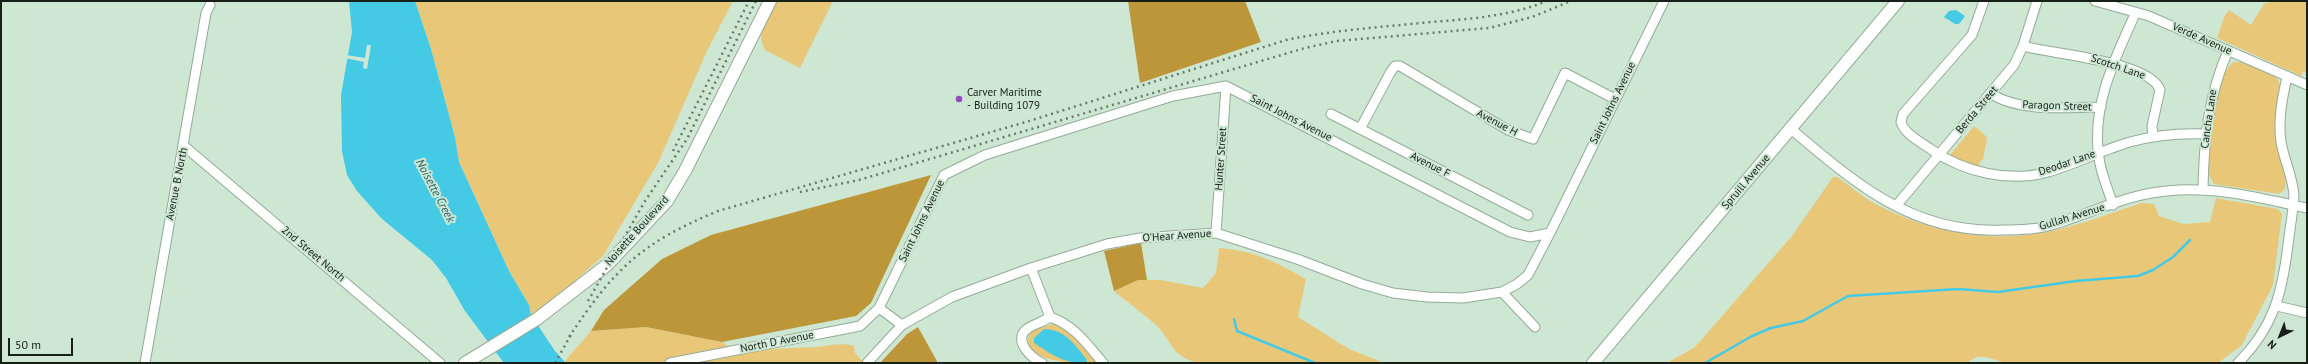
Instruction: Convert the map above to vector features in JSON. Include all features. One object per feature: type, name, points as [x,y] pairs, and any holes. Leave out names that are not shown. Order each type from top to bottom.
[{"type":"street","name":"Noisette Boulevard","points":[[465,363],[491,349],[537,319],[607,265],[666,201],[685,171],[770,1]]},
{"type":"street","name":"Saint Johns Avenue","points":[[878,308],[944,176],[985,155],[1173,96],[1226,86],[1510,232],[1530,237],[1550,233],[1664,1]]},
{"type":"street","name":"Spruill Avenue","points":[[1593,363],[1898,1]]},
{"type":"street","name":"Deodar Lane","points":[[1984,1],[1972,34],[1903,114],[1903,128],[1939,155],[1985,173],[2020,176],[2048,172],[2099,152],[2153,137],[2176,133],[2205,134]]},
{"type":"street","name":"Berda Street","points":[[1896,206],[2014,65],[2023,46],[2037,1]]},
{"type":"street","name":"Verde Avenue","points":[[2095,1],[2136,12],[2169,24],[2307,85]]},
{"type":"street","name":"Avenue B North","points":[[145,363],[206,13],[210,4]]},
{"type":"street","points":[[2113,204],[2103,176],[2099,152],[2098,133],[2101,107],[2113,64],[2136,12]]},
{"type":"street","name":"Scotch Lane","points":[[2023,46],[2083,56],[2113,64],[2148,78],[2158,86],[2160,90],[2152,126],[2153,137]]},
{"type":"street","name":"Cancha Lane","points":[[2203,190],[2205,134],[2214,85],[2228,51]]},
{"type":"street","name":"Avenue H","points":[[1360,129],[1395,66],[1400,66],[1508,130],[1534,139],[1565,73],[1615,99]]},
{"type":"street","points":[[2238,363],[2266,330],[2277,306],[2284,280],[2293,205],[2293,182],[2282,142],[2280,125],[2281,108],[2287,77]]},
{"type":"street","name":"Hunter Street","points":[[1216,233],[1226,86]]},
{"type":"street","name":"Paragon Street","points":[[1991,94],[2010,103],[2031,106],[2101,107]]},
{"type":"street","name":"Avenue F","points":[[1331,114],[1528,215]]},
{"type":"street","name":"Gullah Avenue","points":[[1791,129],[1866,190],[1896,206],[1919,217],[1953,226],[1984,231],[2047,227],[2138,196],[2165,191],[2203,190],[2239,193],[2307,208]]},
{"type":"street","name":"2nd Street North","points":[[184,146],[440,363]]},
{"type":"street","name":"O'Hear Avenue","points":[[867,363],[902,325],[952,297],[1031,268],[1107,244],[1140,238],[1216,233],[1297,259],[1362,284],[1393,292],[1427,298],[1462,298],[1502,292],[1528,275],[1550,233]]},
{"type":"street","points":[[1031,268],[1050,317]]},
{"type":"street","points":[[1502,292],[1535,327]]},
{"type":"street","points":[[2277,306],[2307,313]]},
{"type":"street","points":[[878,308],[902,325]]},
{"type":"street","name":"North D Avenue","points":[[670,363],[860,326],[878,308]]},
{"type":"street","points":[[1042,363],[1037,361],[1025,349],[1022,338],[1027,329],[1050,317],[1063,321],[1076,332],[1103,363]]},
{"type":"shaded area","points":[[415,1],[733,1],[707,51],[659,161],[603,256],[555,299],[531,315],[529,305],[509,271],[459,162],[455,137],[431,49]]},
{"type":"shaded area","points":[[775,1],[833,1],[800,68],[765,50],[762,43],[761,37],[763,25]]},
{"type":"shaded area","points":[[1128,1],[1245,1],[1261,42],[1140,83]]},
{"type":"shaded area","points":[[2273,1],[2307,1],[2307,73],[2303,71],[2301,76],[2217,38],[2225,15],[2229,10],[2251,25],[2264,4]]},
{"type":"shaded area","points":[[2234,62],[2240,62],[2275,76],[2280,84],[2276,114],[2276,136],[2286,183],[2285,189],[2279,194],[2214,184],[2209,175],[2210,149],[2217,97],[2221,82],[2227,70]]},
{"type":"shaded area","points":[[1974,126],[1987,137],[1983,160],[1981,160],[1976,168],[1950,155]]},
{"type":"shaded area","points":[[931,175],[871,303],[856,316],[722,342],[646,327],[591,331],[604,310],[662,259],[711,235]]},
{"type":"shaded area","points":[[1833,177],[1837,177],[1872,202],[1909,219],[1947,230],[1987,236],[2027,235],[2056,230],[2141,203],[2154,204],[2159,216],[2183,224],[2210,222],[2216,198],[2278,209],[2282,214],[2273,285],[2242,345],[2218,363],[2005,363],[1990,358],[1976,357],[1968,363],[1667,363],[1695,347],[1792,236]]},
{"type":"shaded area","points":[[1141,243],[1147,280],[1138,280],[1114,291],[1104,251]]},
{"type":"shaded area","points":[[1219,248],[1255,254],[1306,279],[1298,317],[1349,349],[1384,363],[1199,363],[1190,361],[1175,350],[1159,328],[1114,291],[1138,280],[1161,280],[1203,288],[1216,273]]},
{"type":"shaded area","points":[[1057,323],[1071,331],[1098,363],[1057,361],[1048,359],[1032,350],[1027,343],[1031,330]]},
{"type":"shaded area","points":[[646,327],[722,342],[737,352],[818,347],[840,344],[850,345],[854,346],[855,353],[864,363],[566,363],[565,361],[591,331]]},
{"type":"shaded area","points":[[918,327],[938,363],[880,363],[907,334]]},
{"type":"water","name":"Noisette Creek","points":[[349,1],[415,1],[431,49],[455,137],[459,162],[509,271],[529,305],[531,315],[555,351],[566,363],[504,363],[465,311],[446,278],[432,260],[382,219],[357,191],[347,175],[342,151],[341,95],[352,32]]},
{"type":"water","points":[[1956,10],[1965,16],[1959,24],[1955,24],[1944,17],[1949,11]]},
{"type":"water","points":[[1044,329],[1057,332],[1068,338],[1087,360],[1086,363],[1070,362],[1058,358],[1034,343],[1034,338]]},
{"type":"pier","points":[[367,45],[371,45],[367,69],[363,68],[364,62],[345,58],[346,55],[365,58]]},
{"type":"waterway","points":[[1705,363],[1752,336],[1771,328],[1803,321],[1848,296],[1958,289],[1998,292],[2076,281],[2138,276],[2153,270],[2173,257],[2190,240]]},
{"type":"waterway","points":[[1234,319],[1237,331],[1315,363]]},
{"type":"railway","points":[[673,151],[749,1]]},
{"type":"railway","points":[[588,301],[645,201],[687,139],[756,1]]},
{"type":"railway","points":[[569,337],[601,293],[616,275],[632,260],[669,234],[718,211],[1026,122],[1286,40],[1340,31],[1490,16],[1519,10],[1547,1]]},
{"type":"railway","points":[[800,192],[859,180],[1305,48],[1337,41],[1489,28],[1532,17],[1571,1]]},
{"type":"railway","points":[[555,363],[572,333]]},
{"type":"place","name":"Carver Maritime - Building 1079","points":[[959,99]]}]
